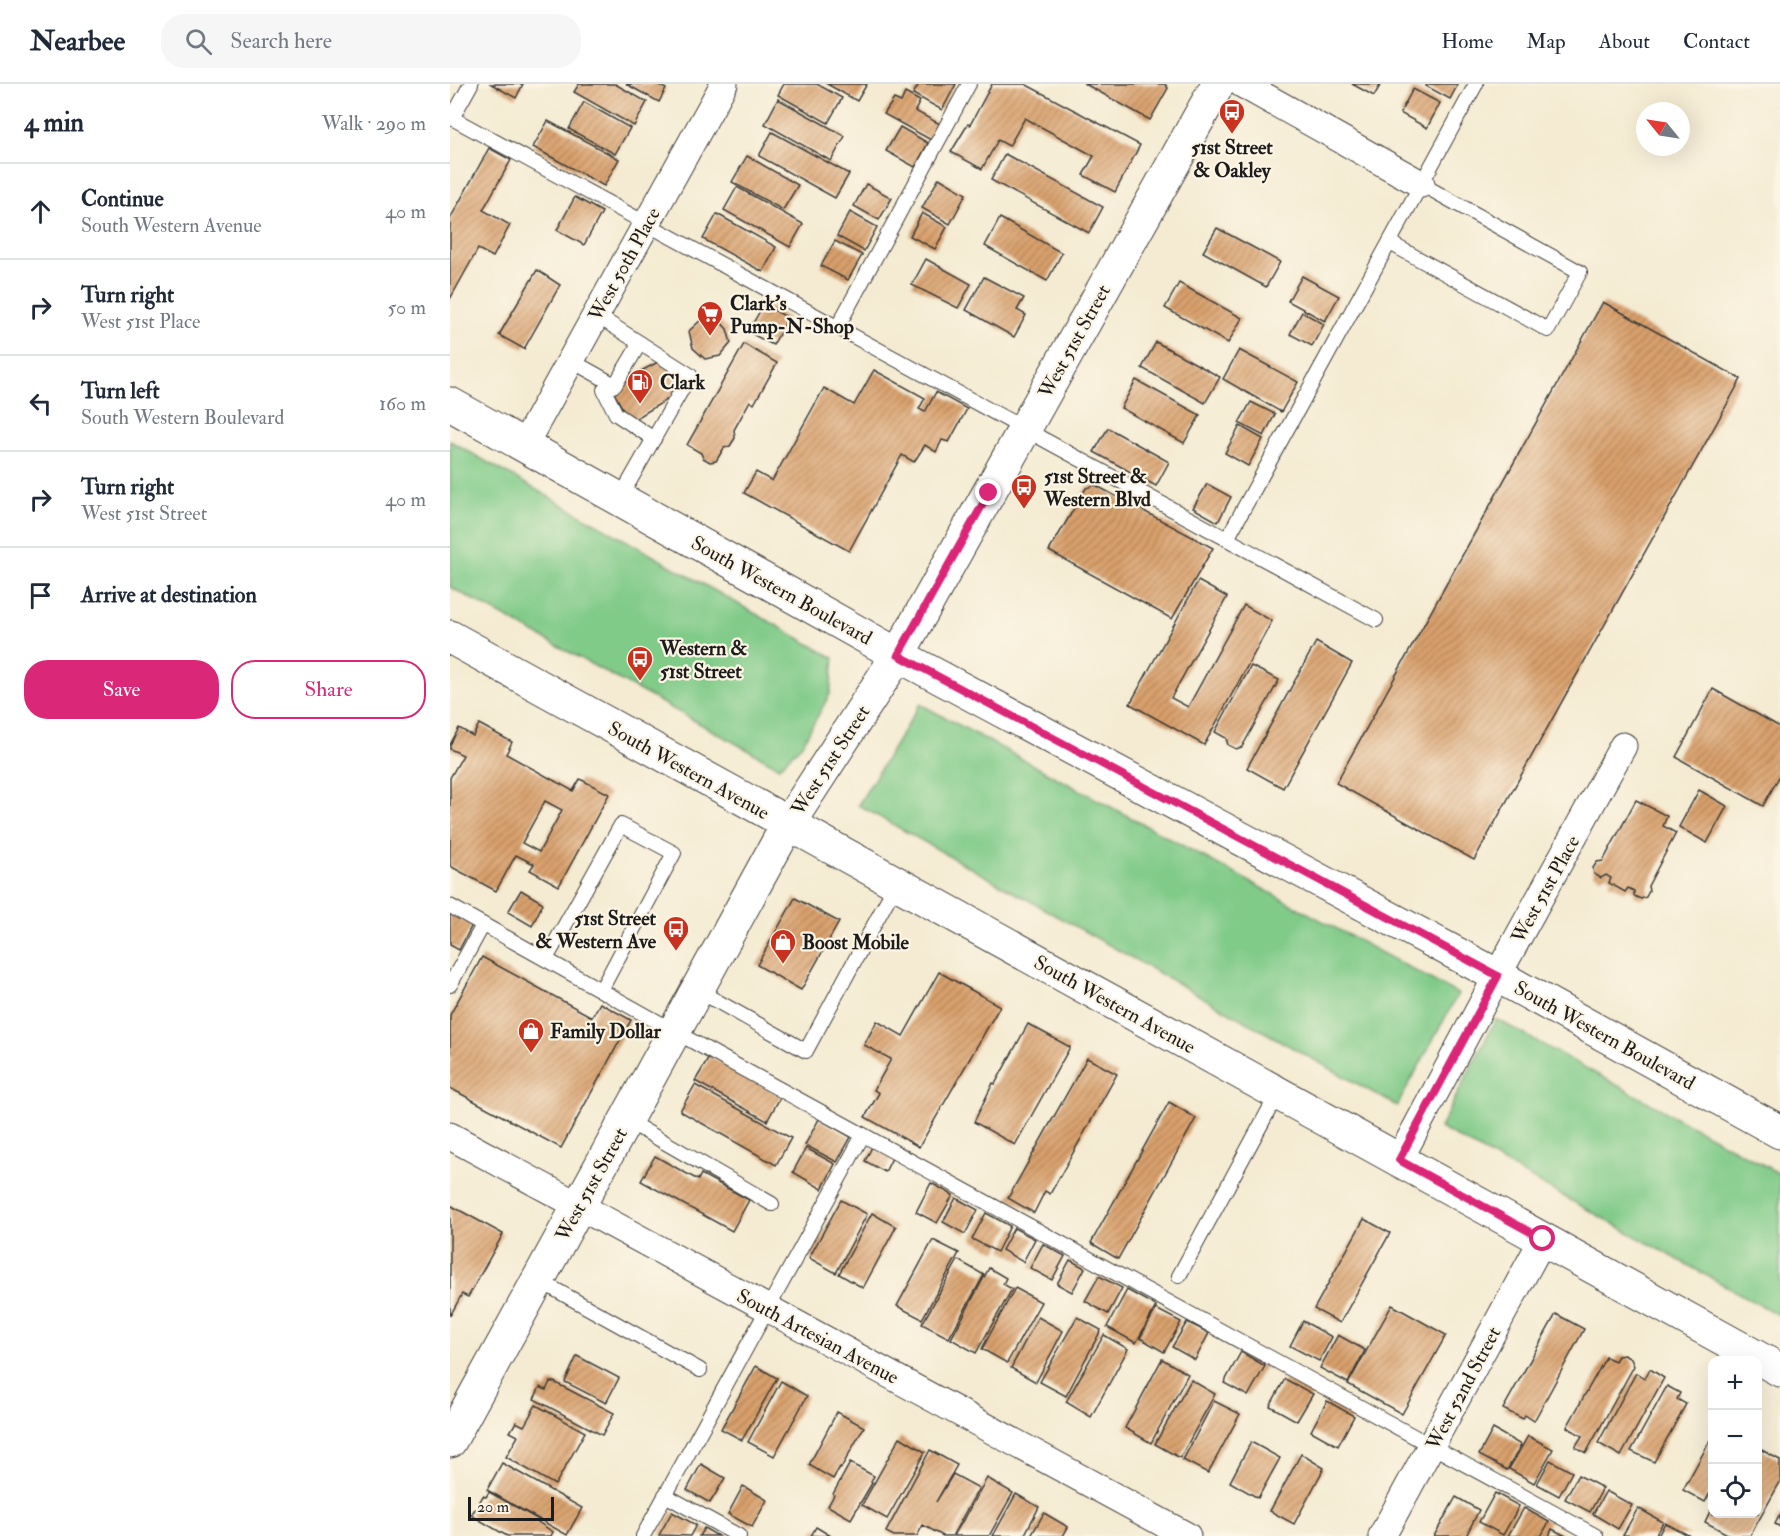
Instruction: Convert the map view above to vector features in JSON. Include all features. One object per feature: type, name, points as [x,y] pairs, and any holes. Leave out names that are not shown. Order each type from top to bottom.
[{"type":"street","name":"West 50th Place","points":[[524,445],[724,84]]},
{"type":"street","name":"West 51st Street","points":[[450,1441],[788,824],[898,655],[1218,84]]},
{"type":"street","points":[[1242,84],[1421,184]]},
{"type":"street","name":"South Western Boulevard","points":[[450,404],[898,655],[1498,976],[1780,1132]]},
{"type":"street","name":"South Western Avenue","points":[[450,637],[1780,1370]]},
{"type":"street","name":"West 51st Place","points":[[1399,1160],[1623,746]]},
{"type":"street","name":"South Artesian Avenue","points":[[450,1136],[1187,1536]]},
{"type":"street","name":"West 52nd Street","points":[[1382,1536],[1543,1239]]},
{"type":"lane","points":[[471,84],[451,118],[1376,620]]},
{"type":"lane","points":[[837,328],[969,84]]},
{"type":"lane","points":[[1227,539],[1476,84]]},
{"type":"lane","points":[[1390,243],[1548,330],[1580,272],[1421,184]]},
{"type":"lane","points":[[596,315],[690,375],[620,498]]},
{"type":"lane","points":[[640,343],[615,384],[604,390],[616,414],[654,439]]},
{"type":"lane","points":[[570,360],[615,384]]},
{"type":"lane","points":[[546,959],[621,825],[674,853],[601,990]]},
{"type":"lane","points":[[697,990],[806,1051],[896,884]]},
{"type":"lane","points":[[450,906],[1596,1536]]},
{"type":"lane","points":[[450,985],[483,925]]},
{"type":"lane","points":[[1179,1276],[1278,1093]]},
{"type":"lane","points":[[626,1120],[772,1204]]},
{"type":"lane","points":[[643,1536],[863,1135]]},
{"type":"lane","points":[[538,1280],[700,1370]]},
{"type":"lane","points":[[665,1495],[739,1536]]},
{"type":"green space","points":[[450,441],[834,658],[830,694],[802,744],[779,767],[450,587]]},
{"type":"green space","points":[[920,704],[1458,994],[1397,1106],[858,805]]},
{"type":"green space","points":[[1496,1019],[1780,1174],[1780,1316],[1440,1128]]},
{"type":"building","points":[[491,84],[523,84],[516,98]]},
{"type":"building","points":[[579,84],[615,84],[647,102],[634,126],[574,92]]},
{"type":"building","points":[[626,84],[657,84],[666,89],[659,102]]},
{"type":"building","points":[[784,84],[817,84],[842,98],[828,123],[778,95]]},
{"type":"building","points":[[827,84],[867,84],[857,101]]},
{"type":"building","points":[[919,84],[956,84],[942,110],[913,94]]},
{"type":"building","points":[[992,84],[1025,84],[1140,145],[1115,192],[1083,175],[1094,156],[1025,118],[1009,146],[998,140],[982,169],[951,152],[968,124],[970,125]]},
{"type":"building","points":[[1085,84],[1165,84],[1168,88],[1150,120]]},
{"type":"building","points":[[1352,84],[1381,84],[1374,96]]},
{"type":"building","points":[[1427,84],[1458,84],[1450,99],[1426,86]]},
{"type":"building","points":[[1413,89],[1440,103],[1427,128],[1400,113]]},
{"type":"building","points":[[905,93],[920,101],[915,111],[940,124],[931,140],[884,114],[894,99],[901,102]]},
{"type":"building","points":[[778,99],[845,136],[831,161],[765,124]]},
{"type":"building","points":[[584,102],[630,128],[615,154],[569,129]]},
{"type":"building","points":[[548,121],[619,159],[604,186],[533,147]]},
{"type":"building","points":[[900,127],[928,143],[915,167],[886,151]]},
{"type":"building","points":[[772,132],[849,174],[835,198],[759,156]]},
{"type":"building","points":[[489,148],[511,160],[483,210],[510,225],[493,257],[478,249],[450,299],[450,219]]},
{"type":"building","points":[[1005,154],[1103,207],[1089,233],[991,180]]},
{"type":"building","points":[[747,156],[798,185],[783,210],[732,182]]},
{"type":"building","points":[[939,178],[966,194],[950,224],[922,208]]},
{"type":"building","points":[[866,184],[892,198],[879,220],[854,206]]},
{"type":"building","points":[[737,187],[803,224],[790,247],[724,210]]},
{"type":"building","points":[[575,197],[602,212],[584,245],[557,230]]},
{"type":"building","points":[[850,212],[877,227],[864,251],[837,236]]},
{"type":"building","points":[[922,213],[947,227],[935,249],[910,236]]},
{"type":"building","points":[[717,214],[776,247],[763,272],[703,239]]},
{"type":"building","points":[[1000,218],[1062,253],[1047,281],[985,246]]},
{"type":"building","points":[[1217,228],[1280,262],[1266,287],[1203,252]]},
{"type":"building","points":[[835,241],[862,255],[848,280],[821,266]]},
{"type":"building","points":[[926,259],[971,284],[958,308],[912,285]]},
{"type":"building","points":[[537,270],[560,285],[524,349],[499,335]]},
{"type":"building","points":[[1302,276],[1339,296],[1325,321],[1288,301]]},
{"type":"building","points":[[984,277],[1024,298],[1017,310],[1026,315],[1014,337],[966,310]]},
{"type":"building","points":[[1179,283],[1242,318],[1228,343],[1165,308]]},
{"type":"building","points":[[1603,302],[1741,379],[1474,860],[1336,783]]},
{"type":"building","points":[[764,304],[788,318],[773,345],[748,332]]},
{"type":"building","points":[[1302,312],[1324,324],[1312,346],[1290,334]]},
{"type":"building","name":"Clark's Pump-N-Shop","points":[[716,317],[727,329],[731,343],[720,356],[705,359],[693,348],[689,331],[701,320]]},
{"type":"building","points":[[1156,342],[1220,377],[1205,403],[1142,368]]},
{"type":"building","points":[[744,344],[777,363],[754,404],[750,401],[734,430],[735,438],[730,446],[724,448],[716,461],[710,462],[703,458],[701,453],[687,445]]},
{"type":"building","points":[[1239,350],[1298,382],[1281,412],[1223,379]]},
{"type":"building","name":"Clark","points":[[671,355],[691,385],[630,422],[611,387]]},
{"type":"building","points":[[874,370],[925,398],[919,409],[925,412],[936,392],[967,409],[949,442],[942,440],[936,452],[925,445],[914,462],[902,455],[849,551],[744,493],[756,472],[772,481],[824,388],[854,405]]},
{"type":"building","points":[[1136,380],[1200,415],[1184,443],[1121,408]]},
{"type":"building","points":[[1251,402],[1275,414],[1264,436],[1239,423]]},
{"type":"building","points":[[1240,426],[1263,439],[1248,466],[1225,453]]},
{"type":"building","points":[[1108,428],[1169,462],[1156,486],[1094,452]]},
{"type":"building","points":[[1207,484],[1231,497],[1218,522],[1193,508]]},
{"type":"building","points":[[1095,485],[1213,548],[1172,619],[1049,551],[1086,488]]},
{"type":"building","points":[[1198,581],[1227,597],[1171,698],[1188,707],[1244,605],[1272,621],[1204,745],[1130,704]]},
{"type":"building","points":[[1316,642],[1352,663],[1283,788],[1247,768]]},
{"type":"building","points":[[1251,666],[1279,680],[1242,747],[1236,749],[1228,745],[1226,738],[1215,732]]},
{"type":"building","points":[[1713,689],[1780,727],[1780,775],[1763,806],[1676,757]]},
{"type":"building","points":[[479,724],[512,742],[506,754],[573,791],[580,779],[609,794],[559,886],[530,870],[534,864],[516,855],[496,891],[450,866],[450,778],[463,755],[450,749],[450,745],[459,728],[473,736]],"holes":[[[545,801],[562,810],[539,852],[522,843]]]},
{"type":"building","points":[[1699,790],[1727,806],[1707,843],[1679,827]]},
{"type":"building","points":[[1636,800],[1667,816],[1663,826],[1676,833],[1648,886],[1649,891],[1646,897],[1641,899],[1634,896],[1634,891],[1628,888],[1625,892],[1609,883],[1611,878],[1606,875],[1601,878],[1594,874],[1593,868],[1597,862],[1603,861]]},
{"type":"building","points":[[521,890],[543,903],[532,926],[508,912]]},
{"type":"building","points":[[795,898],[839,922],[801,990],[757,965]]},
{"type":"building","points":[[450,913],[472,925],[459,950],[450,945]]},
{"type":"building","name":"Family Dollar","points":[[482,957],[592,1017],[600,1003],[631,1020],[561,1148],[450,1088],[450,1015]]},
{"type":"building","points":[[939,972],[1000,1006],[919,1147],[865,1117],[879,1093],[874,1090],[891,1059],[864,1045],[877,1021],[903,1036]]},
{"type":"building","points":[[1028,1024],[1070,1047],[1015,1145],[974,1122],[993,1083],[995,1084]]},
{"type":"building","points":[[710,1056],[781,1096],[767,1121],[695,1081]]},
{"type":"building","points":[[1087,1058],[1117,1074],[1050,1194],[1045,1191],[1034,1213],[1008,1198]]},
{"type":"building","points":[[695,1085],[791,1138],[776,1165],[680,1111]]},
{"type":"building","points":[[1169,1102],[1196,1118],[1118,1259],[1091,1243]]},
{"type":"building","points":[[819,1119],[851,1137],[837,1162],[805,1145]]},
{"type":"building","points":[[872,1147],[892,1158],[885,1172],[865,1161]]},
{"type":"building","points":[[806,1148],[835,1164],[822,1189],[793,1172]]},
{"type":"building","points":[[655,1156],[698,1180],[701,1174],[749,1200],[732,1231],[641,1181]]},
{"type":"building","points":[[931,1183],[953,1195],[937,1223],[916,1212]]},
{"type":"building","points":[[956,1198],[978,1210],[965,1234],[943,1222]]},
{"type":"building","points":[[841,1200],[867,1214],[836,1273],[809,1258]]},
{"type":"building","points":[[450,1205],[503,1234],[468,1297],[462,1294],[450,1316]]},
{"type":"building","points":[[872,1213],[896,1227],[863,1288],[839,1274]]},
{"type":"building","points":[[986,1213],[1010,1226],[997,1252],[972,1239]]},
{"type":"building","points":[[1364,1219],[1390,1233],[1340,1323],[1314,1309]]},
{"type":"building","points":[[1014,1228],[1035,1239],[1023,1262],[1002,1250]]},
{"type":"building","points":[[933,1240],[959,1253],[922,1319],[897,1306]]},
{"type":"building","points":[[1043,1244],[1065,1256],[1052,1280],[1030,1268]]},
{"type":"building","points":[[958,1260],[984,1275],[949,1338],[922,1324]]},
{"type":"building","points":[[1070,1260],[1085,1268],[1072,1292],[1057,1284]]},
{"type":"building","points":[[989,1268],[1006,1278],[1003,1284],[1012,1289],[976,1353],[951,1339]]},
{"type":"building","points":[[1099,1276],[1122,1288],[1108,1314],[1085,1301]]},
{"type":"building","points":[[1015,1288],[1041,1302],[1007,1363],[982,1349]]},
{"type":"building","points":[[1127,1290],[1156,1306],[1136,1343],[1107,1327]]},
{"type":"building","points":[[1392,1305],[1446,1335],[1402,1414],[1348,1384]]},
{"type":"building","points":[[1156,1309],[1181,1322],[1164,1352],[1140,1338]]},
{"type":"building","points":[[1556,1314],[1584,1329],[1534,1421],[1525,1415],[1523,1419],[1503,1409]]},
{"type":"building","points":[[1038,1317],[1063,1331],[1036,1382],[1011,1368]]},
{"type":"building","points":[[1077,1317],[1101,1330],[1066,1396],[1040,1382]]},
{"type":"building","points":[[1303,1321],[1332,1337],[1319,1361],[1290,1346]]},
{"type":"building","points":[[1187,1322],[1209,1333],[1195,1360],[1172,1347]]},
{"type":"building","points":[[1104,1335],[1128,1349],[1091,1417],[1066,1402]]},
{"type":"building","points":[[1338,1335],[1365,1350],[1348,1383],[1320,1368]]},
{"type":"building","points":[[1241,1352],[1265,1366],[1248,1396],[1224,1383]]},
{"type":"building","points":[[1624,1355],[1631,1359],[1634,1366],[1586,1453],[1575,1447],[1582,1436],[1567,1427],[1606,1357],[1615,1361],[1618,1356]]},
{"type":"building","points":[[577,1356],[619,1378],[606,1403],[565,1382]]},
{"type":"building","points":[[1162,1359],[1188,1374],[1151,1443],[1125,1428]]},
{"type":"building","points":[[756,1366],[777,1378],[742,1440],[721,1429]]},
{"type":"building","points":[[1650,1369],[1664,1378],[1621,1456],[1598,1443],[1636,1373],[1645,1378]]},
{"type":"building","points":[[1285,1379],[1313,1394],[1297,1421],[1270,1406]]},
{"type":"building","points":[[1191,1380],[1215,1394],[1180,1458],[1155,1444]]},
{"type":"building","points":[[781,1381],[807,1396],[774,1456],[748,1442]]},
{"type":"building","points":[[550,1382],[614,1413],[602,1435],[534,1399],[540,1387],[546,1390]]},
{"type":"building","points":[[1667,1386],[1680,1393],[1677,1399],[1686,1404],[1654,1462],[1631,1451]]},
{"type":"building","points":[[1214,1401],[1240,1414],[1208,1473],[1183,1460]]},
{"type":"building","points":[[1327,1401],[1354,1416],[1338,1446],[1311,1431]]},
{"type":"building","points":[[536,1405],[585,1432],[555,1485],[506,1457],[518,1436],[510,1432],[516,1422],[524,1426]]},
{"type":"building","points":[[837,1412],[864,1427],[833,1479],[809,1465]]},
{"type":"building","points":[[1493,1429],[1521,1445],[1507,1470],[1479,1455]]},
{"type":"building","points":[[1528,1436],[1553,1449],[1534,1483],[1509,1469]]},
{"type":"building","points":[[900,1437],[925,1452],[887,1519],[862,1505]]},
{"type":"building","points":[[1251,1442],[1280,1458],[1258,1498],[1230,1482]]},
{"type":"building","points":[[1708,1444],[1708,1496],[1705,1502],[1683,1490]]},
{"type":"building","points":[[930,1450],[957,1465],[936,1502],[953,1474],[979,1488],[952,1536],[943,1536],[923,1525],[917,1536],[894,1536],[886,1532]]},
{"type":"building","points":[[1762,1450],[1780,1460],[1780,1482],[1762,1514]]},
{"type":"building","points":[[1301,1454],[1324,1468],[1294,1524],[1270,1511]]},
{"type":"building","points":[[1550,1460],[1572,1472],[1559,1496],[1537,1484]]},
{"type":"building","points":[[502,1463],[582,1508],[567,1535],[487,1490]]},
{"type":"building","points":[[850,1463],[874,1476],[851,1519],[828,1506]]},
{"type":"building","points":[[701,1464],[725,1478],[710,1503],[687,1490]]},
{"type":"building","points":[[1578,1475],[1603,1488],[1590,1512],[1565,1499]]},
{"type":"building","points":[[987,1478],[1013,1493],[989,1536],[954,1536]]},
{"type":"building","points":[[743,1486],[767,1500],[752,1527],[728,1514]]},
{"type":"building","points":[[1606,1491],[1632,1505],[1618,1529],[1593,1514]]},
{"type":"building","points":[[489,1492],[539,1520],[538,1522],[553,1532],[551,1536],[507,1536],[471,1515],[475,1509],[478,1511],[483,1496],[486,1497]]},
{"type":"building","points":[[1495,1493],[1519,1506],[1503,1535],[1479,1522]]},
{"type":"building","points":[[1016,1494],[1039,1507],[1024,1536],[993,1536]]},
{"type":"building","points":[[1456,1497],[1479,1510],[1466,1536],[1434,1536]]},
{"type":"building","points":[[1524,1508],[1549,1522],[1541,1536],[1508,1536]]},
{"type":"building","points":[[1638,1508],[1663,1522],[1655,1536],[1623,1535]]},
{"type":"building","points":[[672,1512],[696,1525],[690,1536],[659,1535]]},
{"type":"building","points":[[1044,1513],[1068,1527],[1063,1536],[1031,1536]]},
{"type":"building","points":[[1780,1514],[1780,1527],[1775,1524]]},
{"type":"building","points":[[1708,1516],[1708,1518],[1760,1518],[1750,1536],[1731,1536],[1705,1522]]},
{"type":"building","points":[[1665,1523],[1690,1536],[1658,1536]]},
{"type":"building","points":[[816,1527],[831,1536],[811,1536]]},
{"type":"building","points":[[704,1528],[718,1536],[699,1536]]},
{"type":"building","points":[[1552,1529],[1566,1536],[1549,1536]]},
{"type":"place","name":"51st Street & Oakley","points":[[1232,135]]},
{"type":"place","name":"Clark's Pump-N-Shop","points":[[710,337]]},
{"type":"place","name":"Clark","points":[[640,405]]},
{"type":"place","name":"51st Street & Western Blvd","points":[[1024,510]]},
{"type":"place","name":"Western & 51st Street","points":[[640,682]]},
{"type":"place","name":"51st Street & Western Ave","points":[[676,952]]},
{"type":"place","name":"Boost Mobile","points":[[783,965]]},
{"type":"place","name":"Family Dollar","points":[[531,1054]]},
{"type":"route","points":[[989,493],[898,655],[1498,976],[1399,1160],[1543,1239]]}]
